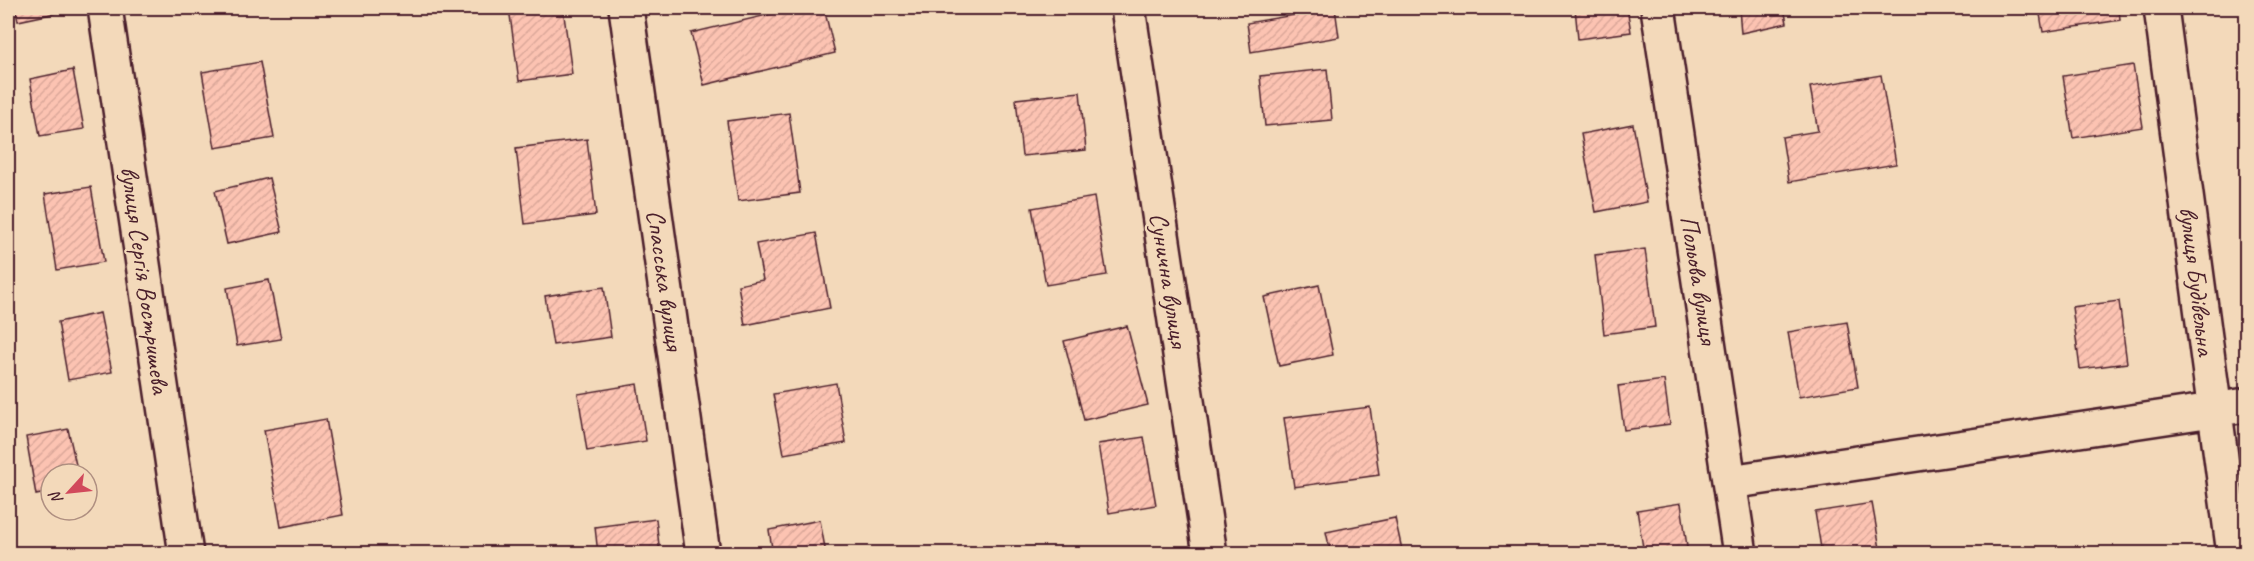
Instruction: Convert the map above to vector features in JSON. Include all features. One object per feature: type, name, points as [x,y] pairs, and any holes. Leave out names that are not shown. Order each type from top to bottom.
[{"type":"street","name":"вулиця Сергія Востришева","points":[[105,8],[186,554]]},
{"type":"street","name":"Спасська вулиця","points":[[626,8],[704,554]]},
{"type":"street","name":"Сунична вулиця","points":[[1128,8],[1210,554]]},
{"type":"street","name":"Польова вулиця","points":[[1658,8],[1740,554]]},
{"type":"street","name":"вулиця Будівельна","points":[[2161,8],[2234,554]]},
{"type":"street","points":[[1730,482],[2247,405]]},
{"type":"building","points":[[15,8],[74,8],[75,9],[18,21]]},
{"type":"building","points":[[509,8],[563,8],[572,74],[519,81]]},
{"type":"building","points":[[796,8],[824,8],[835,53],[704,85],[691,33]]},
{"type":"building","points":[[1335,8],[1339,37],[1251,52],[1247,23]]},
{"type":"building","points":[[1575,8],[1627,8],[1631,32],[1578,39]]},
{"type":"building","points":[[1739,8],[1784,8],[1787,23],[1741,33]]},
{"type":"building","points":[[2039,8],[2119,8],[2120,20],[2043,32]]},
{"type":"building","points":[[260,62],[274,138],[215,148],[202,72]]},
{"type":"building","points":[[2133,65],[2143,127],[2073,138],[2063,76]]},
{"type":"building","points":[[1327,69],[1332,120],[1265,126],[1260,76]]},
{"type":"building","points":[[73,70],[84,129],[40,136],[30,79]]},
{"type":"building","points":[[1881,75],[1896,164],[1789,182],[1782,137],[1818,131],[1810,87]]},
{"type":"building","points":[[1080,92],[1086,150],[1022,156],[1016,99]]},
{"type":"building","points":[[789,113],[800,193],[738,201],[727,121]]},
{"type":"building","points":[[1633,124],[1647,202],[1596,212],[1581,134]]},
{"type":"building","points":[[587,139],[596,215],[525,224],[516,148]]},
{"type":"building","points":[[269,178],[282,232],[227,244],[215,191]]},
{"type":"building","points":[[91,187],[104,262],[57,270],[45,194]]},
{"type":"building","points":[[1094,197],[1107,275],[1046,285],[1032,208]]},
{"type":"building","points":[[816,233],[830,308],[745,325],[738,285],[763,280],[756,244]]},
{"type":"building","points":[[1645,249],[1655,327],[1604,334],[1595,255]]},
{"type":"building","points":[[269,280],[281,339],[237,346],[227,288]]},
{"type":"building","points":[[1319,285],[1333,355],[1279,366],[1264,297]]},
{"type":"building","points":[[604,287],[611,337],[553,345],[545,296]]},
{"type":"building","points":[[2119,301],[2127,363],[2080,369],[2072,307]]},
{"type":"building","points":[[100,313],[112,372],[68,380],[58,322]]},
{"type":"building","points":[[1847,322],[1858,387],[1799,397],[1788,332]]},
{"type":"building","points":[[1127,326],[1148,405],[1084,420],[1064,341]]},
{"type":"building","points":[[1664,380],[1670,424],[1624,430],[1618,386]]},
{"type":"building","points":[[836,383],[846,443],[784,454],[773,394]]},
{"type":"building","points":[[637,384],[646,441],[587,451],[578,394]]},
{"type":"building","points":[[1370,407],[1379,475],[1294,487],[1284,418]]},
{"type":"building","points":[[326,419],[343,515],[281,527],[264,430]]},
{"type":"building","points":[[68,429],[75,462],[39,462],[39,494],[36,495],[26,437]]},
{"type":"building","points":[[1144,437],[1156,505],[1109,513],[1098,444]]},
{"type":"building","points":[[1681,503],[1688,554],[1644,554],[1637,510]]},
{"type":"building","points":[[1872,503],[1881,554],[1822,554],[1815,512]]},
{"type":"building","points":[[1395,518],[1403,554],[1331,554],[1326,532]]},
{"type":"building","points":[[656,519],[660,554],[598,554],[595,527]]},
{"type":"building","points":[[820,520],[826,554],[773,554],[769,530]]}]
